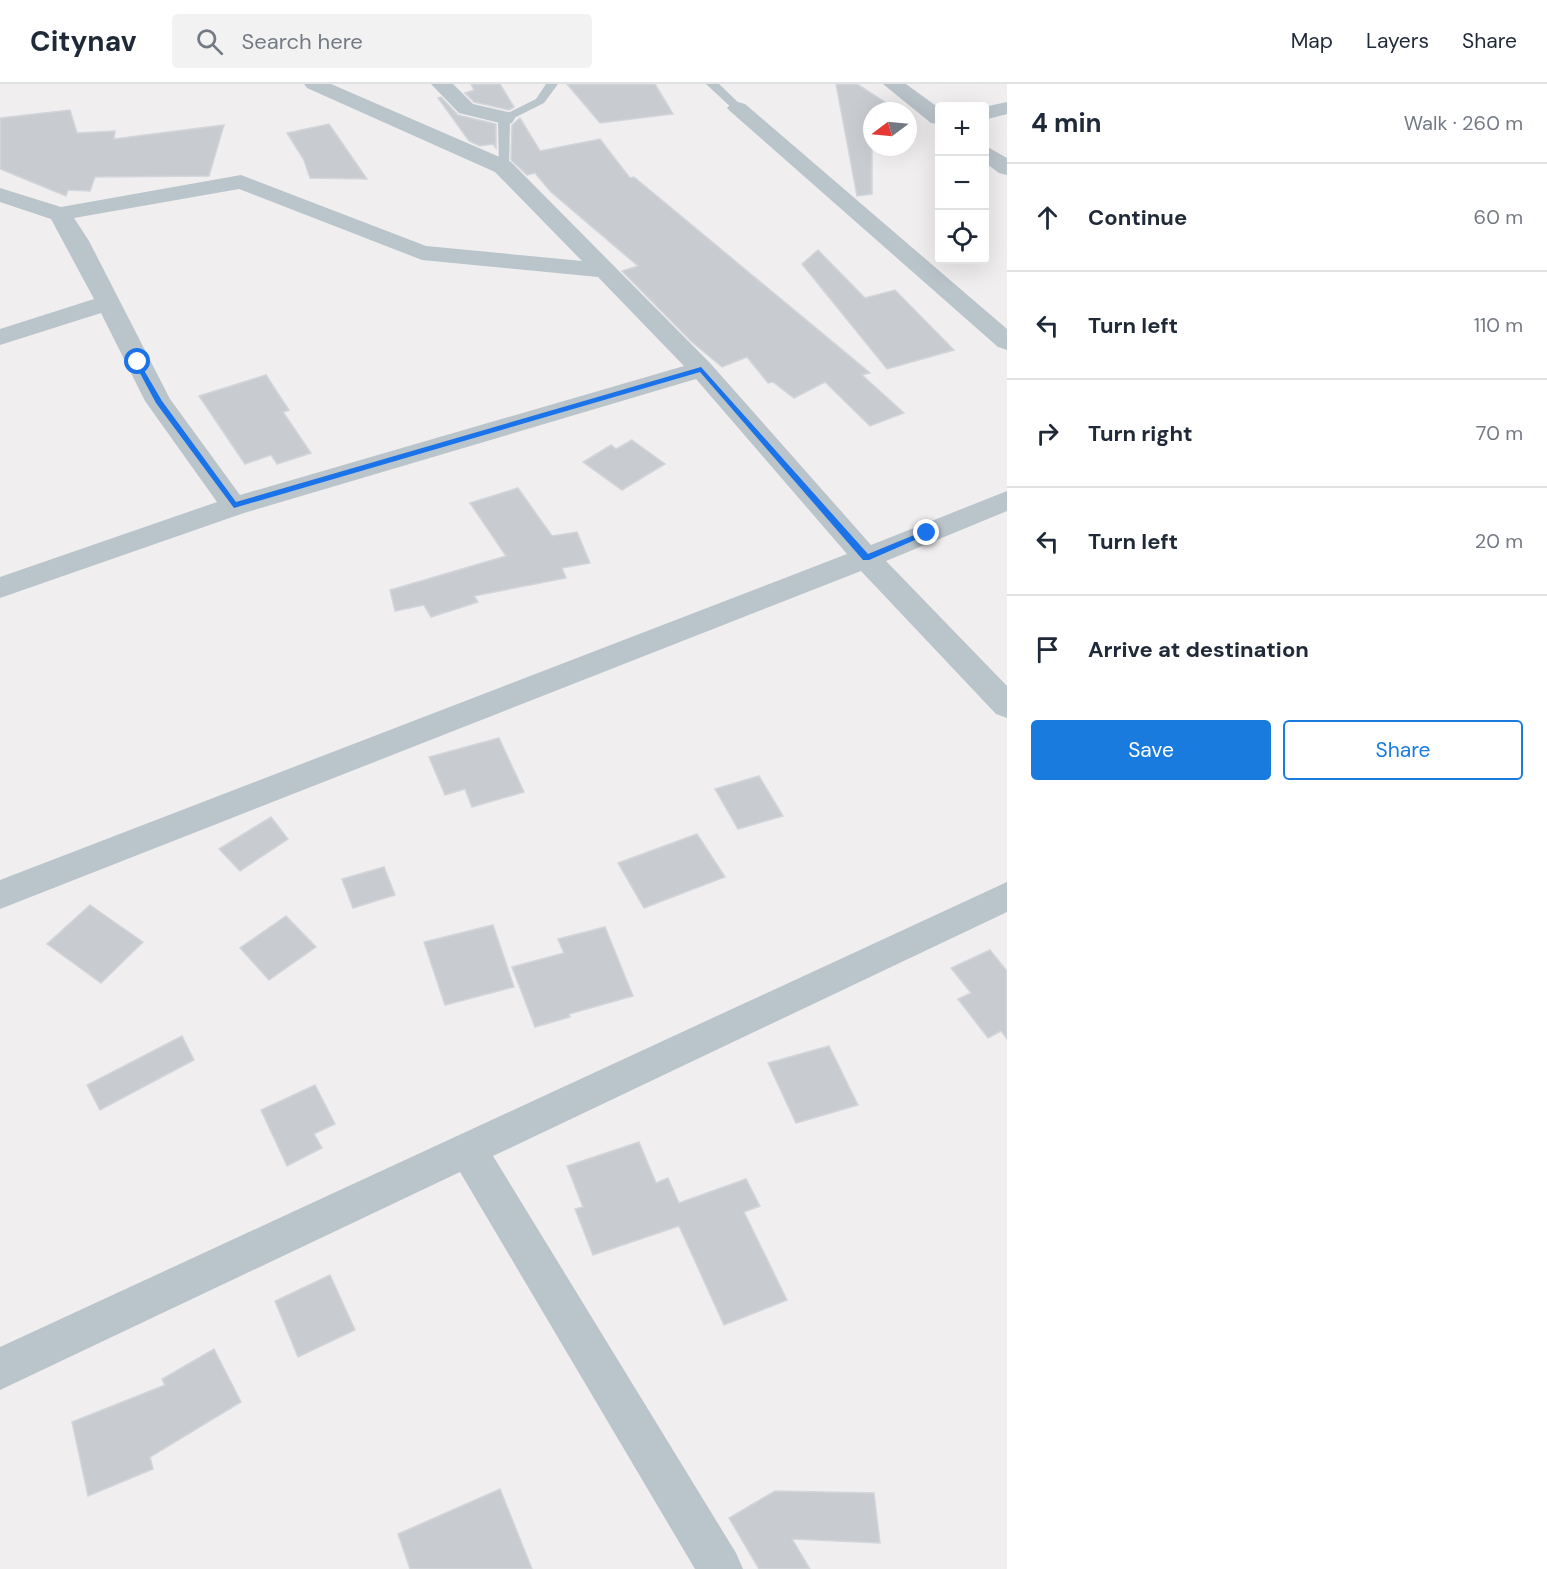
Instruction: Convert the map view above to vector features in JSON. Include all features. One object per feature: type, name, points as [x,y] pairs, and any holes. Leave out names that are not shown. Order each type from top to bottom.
[{"type":"street","points":[[314,84],[503,167],[701,369],[866,558],[1007,706]]},
{"type":"street","points":[[441,84],[466,109],[504,117]]},
{"type":"street","points":[[893,84],[935,115]]},
{"type":"street","points":[[738,108],[1007,342]]},
{"type":"street","points":[[989,113],[1007,108]]},
{"type":"street","points":[[989,155],[1007,168]]},
{"type":"street","points":[[0,195],[60,214],[241,182],[422,252],[607,271]]},
{"type":"street","points":[[60,214],[77,241],[158,401],[234,506]]},
{"type":"street","points":[[0,337],[107,303]]},
{"type":"street","points":[[0,588],[234,506],[701,369]]},
{"type":"street","points":[[0,896],[866,558],[1007,500]]},
{"type":"street","points":[[0,1369],[1007,896]]},
{"type":"street","points":[[467,1149],[720,1569]]},
{"type":"lane","points":[[503,167],[504,117],[540,101],[552,84]]},
{"type":"lane","points":[[712,84],[738,108]]},
{"type":"building","points":[[471,84],[500,84],[514,107],[509,110],[474,102],[465,93],[474,90]]},
{"type":"building","points":[[567,84],[655,84],[673,114],[600,123]]},
{"type":"building","points":[[836,84],[857,84],[885,102],[863,102],[863,156],[872,156],[872,194],[857,196]]},
{"type":"building","points":[[441,97],[458,115],[496,124],[496,148],[493,144],[480,146],[469,141],[438,98]]},
{"type":"building","points":[[70,110],[77,133],[115,131],[114,139],[224,125],[209,176],[95,177],[90,191],[68,190],[66,196],[0,169],[0,118]]},
{"type":"building","points":[[520,118],[540,151],[600,139],[630,178],[634,177],[870,373],[862,375],[904,413],[870,426],[825,382],[794,398],[773,382],[768,383],[747,357],[722,367],[692,342],[622,271],[638,266],[551,192],[535,173],[527,175],[511,160],[512,125]]},
{"type":"building","points":[[329,124],[367,179],[310,178],[304,160],[287,133]]},
{"type":"building","points":[[818,250],[865,298],[895,290],[954,350],[887,369],[802,264]]},
{"type":"building","points":[[266,375],[289,410],[283,412],[311,453],[277,464],[271,455],[245,464],[199,396]]},
{"type":"building","points":[[632,440],[665,464],[622,490],[583,462],[611,445],[616,449]]},
{"type":"building","points":[[518,488],[552,536],[577,532],[590,563],[562,568],[566,578],[474,596],[478,602],[431,617],[424,605],[395,611],[390,590],[506,556],[470,503]]},
{"type":"building","points":[[499,738],[524,792],[472,807],[465,789],[445,795],[429,757]]},
{"type":"building","points":[[759,776],[783,816],[738,829],[715,789]]},
{"type":"building","points":[[271,817],[288,839],[240,871],[219,849]]},
{"type":"building","points":[[697,834],[725,877],[644,908],[618,863]]},
{"type":"building","points":[[384,867],[395,895],[353,908],[342,879]]},
{"type":"building","points":[[90,905],[143,942],[101,983],[47,944]]},
{"type":"building","points":[[286,916],[316,947],[269,980],[240,948]]},
{"type":"building","points":[[493,925],[514,987],[445,1005],[424,942]]},
{"type":"building","points":[[605,927],[633,996],[569,1014],[570,1017],[535,1027],[512,967],[564,953],[558,939]]},
{"type":"building","points":[[990,950],[1007,971],[1007,1039],[1001,1031],[988,1038],[958,999],[971,993],[951,968]]},
{"type":"building","points":[[182,1036],[194,1060],[100,1110],[87,1085]]},
{"type":"building","points":[[829,1046],[858,1105],[796,1123],[768,1063]]},
{"type":"building","points":[[315,1085],[335,1124],[314,1134],[322,1148],[287,1166],[261,1110]]},
{"type":"building","points":[[639,1142],[656,1183],[668,1178],[679,1203],[746,1179],[760,1206],[744,1212],[787,1300],[724,1325],[679,1226],[593,1255],[575,1209],[583,1207],[567,1166]]},
{"type":"building","points":[[330,1275],[355,1330],[298,1357],[275,1301]]},
{"type":"building","points":[[214,1349],[241,1402],[150,1457],[153,1469],[88,1496],[72,1422],[165,1385],[162,1379]]},
{"type":"building","points":[[500,1489],[532,1569],[410,1569],[398,1534]]},
{"type":"building","points":[[775,1491],[874,1493],[880,1543],[792,1539],[810,1569],[759,1569],[729,1518]]},
{"type":"route","points":[[138,362],[158,401],[207,465],[234,506],[701,369],[866,558],[927,533]]}]
